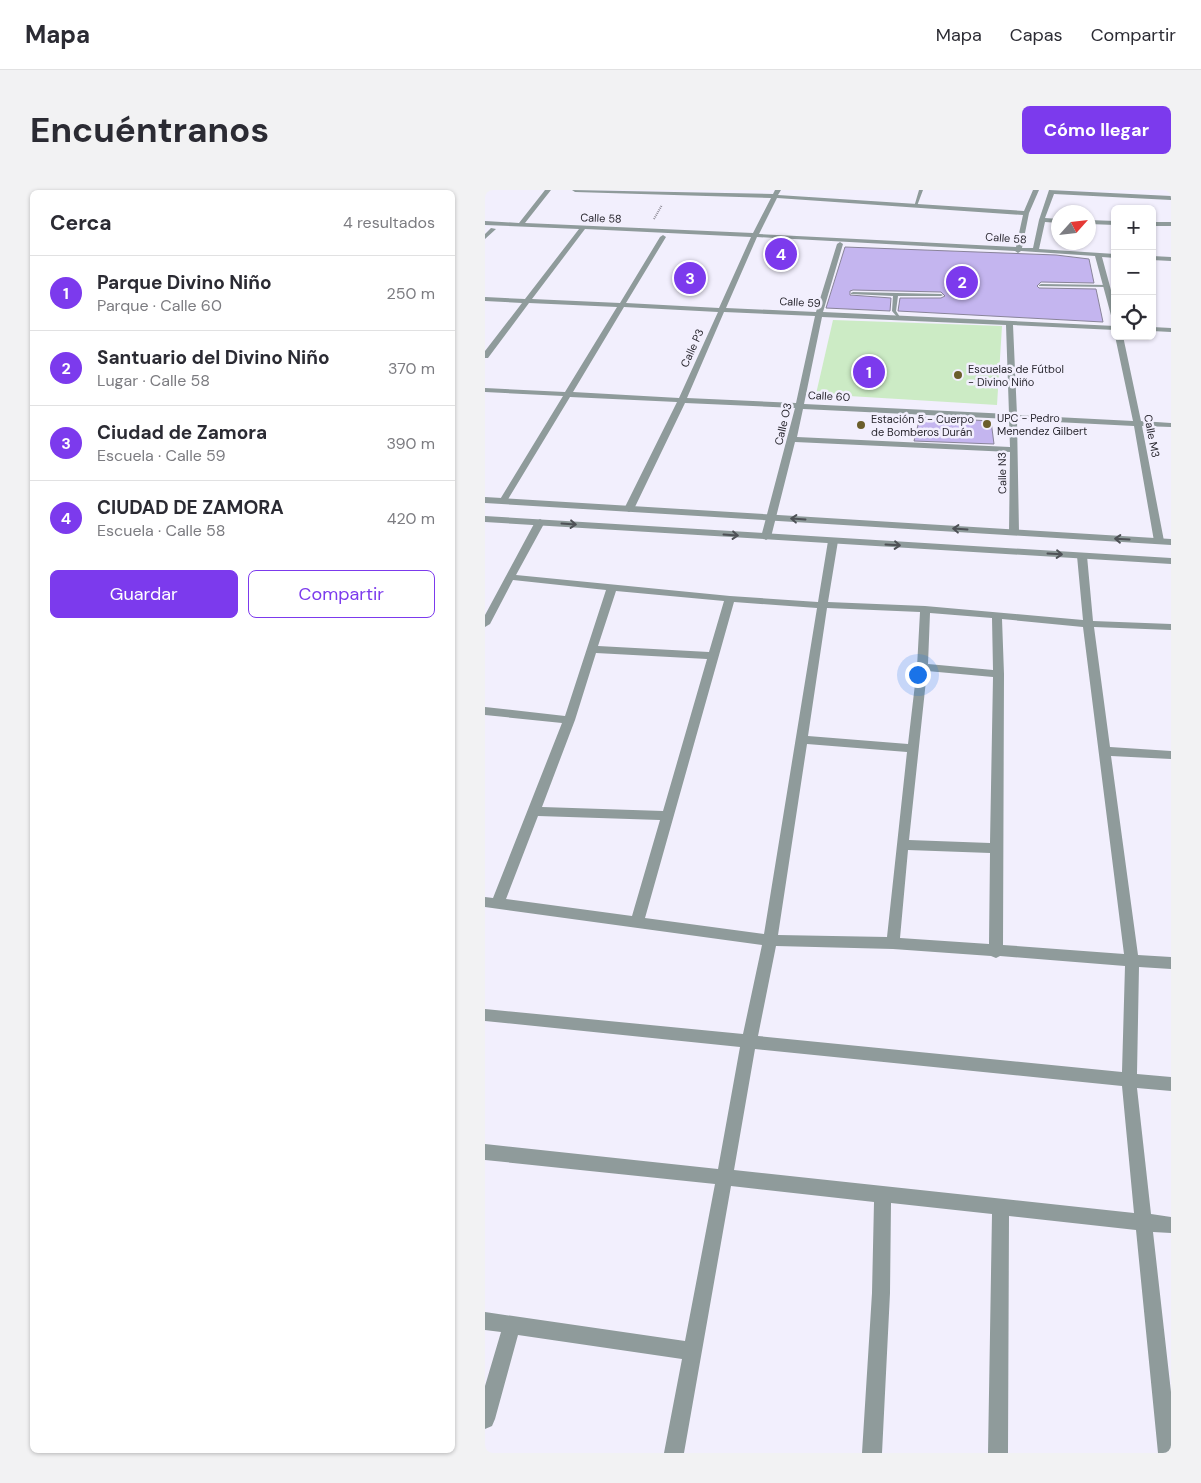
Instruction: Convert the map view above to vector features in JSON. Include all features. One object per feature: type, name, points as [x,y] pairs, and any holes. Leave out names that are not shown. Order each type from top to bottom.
[{"type":"street","points":[[520,225],[548,190]]},
{"type":"street","points":[[575,190],[776,193],[915,206],[1026,212]]},
{"type":"street","points":[[1018,249],[1026,212],[1036,190]]},
{"type":"street","points":[[1111,256],[1035,250],[1042,220],[1052,191],[1171,198]]},
{"type":"street","name":"Calle P3","points":[[629,509],[682,400],[721,310],[776,193]]},
{"type":"street","points":[[1042,220],[1051,221]]},
{"type":"street","points":[[1096,222],[1111,222]]},
{"type":"street","name":"Calle 58","points":[[485,223],[663,237],[754,238],[1035,250]]},
{"type":"street","points":[[1156,224],[1171,224]]},
{"type":"street","name":"Calle 58","points":[[485,229],[648,230],[839,244],[1018,249]]},
{"type":"street","points":[[485,237],[493,229]]},
{"type":"street","points":[[485,356],[582,230]]},
{"type":"street","points":[[503,501],[569,394],[620,305],[663,237]]},
{"type":"street","name":"Calle O3","points":[[766,537],[792,439],[819,314],[839,244]]},
{"type":"street","points":[[1098,255],[1111,302]]},
{"type":"street","points":[[1156,258],[1171,259]]},
{"type":"street","name":"Calle 59","points":[[485,299],[1111,328]]},
{"type":"street","name":"Calle N3","points":[[1009,323],[1011,417],[1014,450],[1014,532]]},
{"type":"street","points":[[1156,329],[1171,330]]},
{"type":"street","name":"Calle M3","points":[[1120,340],[1138,424],[1159,541]]},
{"type":"street","name":"Calle 60","points":[[485,390],[1171,426]]},
{"type":"street","points":[[792,439],[1014,450]]},
{"type":"street","points":[[485,500],[1171,542]]},
{"type":"street","points":[[485,519],[833,542],[1171,561]]},
{"type":"street","points":[[485,624],[540,522]]},
{"type":"street","points":[[674,1453],[726,1178],[749,1041],[770,940],[821,605],[833,542]]},
{"type":"street","points":[[1082,556],[1088,624],[1132,961],[1129,1082],[1168,1453]]},
{"type":"street","points":[[509,577],[730,599],[925,609],[1088,624],[1171,627]]},
{"type":"street","points":[[612,587],[569,720],[534,811],[492,902],[770,940],[893,943],[996,952],[1171,963]]},
{"type":"street","points":[[637,923],[712,656],[730,599]]},
{"type":"street","points":[[893,943],[901,845],[922,683],[925,609]]},
{"type":"street","points":[[996,952],[999,674],[997,615]]},
{"type":"street","points":[[592,649],[712,656]]},
{"type":"street","points":[[922,667],[999,674]]},
{"type":"street","points":[[485,712],[569,720]]},
{"type":"street","points":[[801,740],[913,748]]},
{"type":"street","points":[[1105,752],[1171,755]]},
{"type":"street","points":[[534,811],[667,816]]},
{"type":"street","points":[[901,845],[996,848]]},
{"type":"street","points":[[485,1015],[1129,1082],[1171,1084]]},
{"type":"street","points":[[485,1152],[1171,1225]]},
{"type":"street","points":[[871,1453],[881,1293],[883,1194]]},
{"type":"street","points":[[998,1453],[1001,1207]]},
{"type":"street","points":[[485,1321],[693,1351]]},
{"type":"street","points":[[485,1419],[512,1324]]},
{"type":"lane","points":[[915,206],[921,190]]},
{"type":"lane","points":[[1041,285],[1107,286]]},
{"type":"lane","points":[[853,293],[941,295]]},
{"type":"lane","points":[[897,295],[894,311],[898,317]]},
{"type":"path","points":[[648,230],[669,192]]},
{"type":"green space","points":[[833,320],[1002,326],[997,405],[816,394]]},
{"type":"building","points":[[845,247],[1056,255],[1089,259],[1094,283],[1041,282],[1037,286],[1039,288],[1096,289],[1103,322],[898,311],[900,298],[941,298],[945,296],[941,292],[853,290],[850,291],[850,295],[891,298],[890,311],[826,308]]},
{"type":"building","points":[[920,417],[991,421],[994,444],[914,441]]},
{"type":"place","name":"CIUDAD DE ZAMORA","points":[[781,254]]},
{"type":"place","name":"Ciudad de Zamora","points":[[690,278]]},
{"type":"place","name":"Santuario del Divino Niño","points":[[962,282]]},
{"type":"place","name":"Parque Divino Niño","points":[[869,372]]},
{"type":"place","name":"Escuelas de Fútbol - Divino Niño","points":[[958,375]]},
{"type":"place","name":"UPC - Pedro Menendez Gilbert","points":[[987,424]]},
{"type":"place","name":"Estación 5 - Cuerpo de Bomberos Durán","points":[[861,425]]}]
